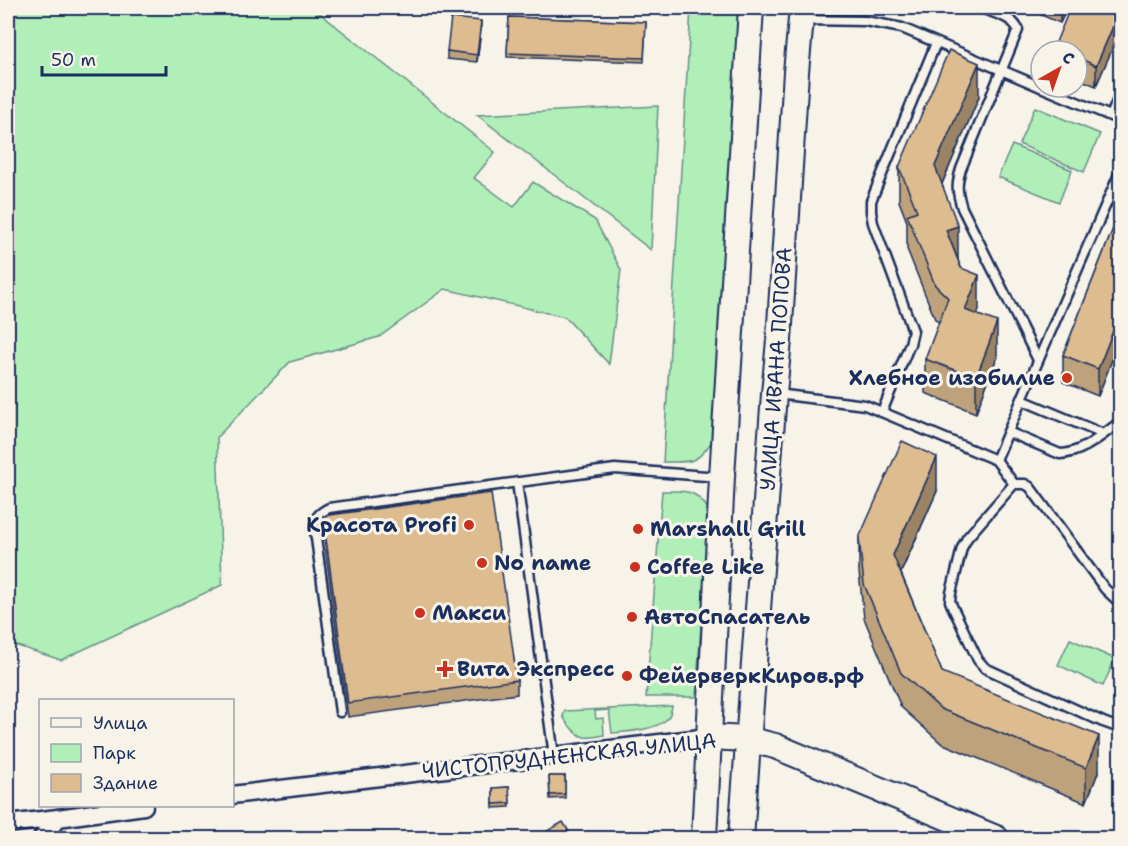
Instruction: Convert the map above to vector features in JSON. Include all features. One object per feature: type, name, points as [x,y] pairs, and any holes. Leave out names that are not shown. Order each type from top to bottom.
[{"type":"main road","points":[[704,838],[714,612],[735,248],[752,8]]},
{"type":"main road","name":"УЛИЦА ИВАНА ПОПОВА","points":[[741,838],[802,14]]},
{"type":"main road","name":"ЧИСТОПРУДНЕНСКАЯ УЛИЦА","points":[[709,737],[747,739],[775,746],[996,838]]},
{"type":"street","name":"ЧИСТОПРУДНЕНСКАЯ УЛИЦА","points":[[234,795],[709,737]]},
{"type":"street","points":[[8,824],[137,807]]},
{"type":"street","points":[[42,838],[58,818]]},
{"type":"lane","points":[[981,8],[1011,20],[1016,24],[1018,30],[961,169],[957,181],[957,193],[962,208],[1038,360]]},
{"type":"lane","points":[[802,14],[865,21],[902,28],[1029,82]]},
{"type":"lane","points":[[882,412],[910,344],[913,331],[873,223],[871,201],[936,43]]},
{"type":"lane","points":[[1111,116],[1120,94]]},
{"type":"lane","points":[[1070,99],[1120,120]]},
{"type":"lane","points":[[996,460],[1120,172]]},
{"type":"lane","points":[[774,394],[865,405],[996,460],[1014,484]]},
{"type":"lane","points":[[1022,400],[1103,434]]},
{"type":"lane","points":[[1008,432],[1060,454],[1080,450],[1120,422]]},
{"type":"lane","points":[[340,712],[314,524],[321,512],[329,508],[615,469],[722,477]]},
{"type":"lane","points":[[517,482],[554,756]]},
{"type":"lane","points":[[1120,603],[1109,594],[1030,487],[1025,484],[1014,484],[964,543],[950,597],[952,606],[978,660],[985,668],[1103,722],[1114,726],[1120,725]]},
{"type":"green space","points":[[8,8],[313,8],[495,152],[474,178],[514,207],[533,182],[595,220],[621,270],[609,364],[565,317],[445,289],[379,337],[290,362],[217,437],[222,585],[61,660],[8,643]]},
{"type":"green space","points":[[691,8],[742,8],[713,440],[697,458],[687,462],[663,462]]},
{"type":"green space","points":[[658,106],[651,250],[477,115]]},
{"type":"green space","points":[[1035,107],[1100,134],[1084,172],[1019,144]]},
{"type":"green space","points":[[1012,145],[1072,170],[1059,202],[998,177]]},
{"type":"green space","points":[[662,491],[694,494],[709,510],[696,697],[646,697]]},
{"type":"green space","points":[[1070,639],[1115,659],[1103,686],[1058,665]]},
{"type":"green space","points":[[672,706],[669,716],[659,724],[643,729],[612,733],[609,710],[595,711],[596,719],[603,718],[604,735],[591,737],[584,737],[577,733],[563,716],[565,711]]},
{"type":"building","points":[[1070,8],[1094,8],[1117,17],[1096,66],[1089,63],[1089,39],[1057,39]]},
{"type":"building","points":[[509,17],[646,22],[644,58],[507,53]]},
{"type":"building","points":[[451,18],[481,21],[477,55],[447,51]]},
{"type":"building","points":[[949,50],[979,63],[935,166],[958,226],[946,230],[961,268],[979,275],[965,310],[997,322],[976,378],[925,359],[948,298],[935,285],[907,215],[917,211],[899,167]]},
{"type":"building","points":[[1120,211],[1120,313],[1098,369],[1063,355]]},
{"type":"building","points":[[902,441],[937,457],[893,555],[942,672],[1099,736],[1086,768],[941,709],[901,673],[864,584],[859,538]]},
{"type":"building","name":"Макси","points":[[491,493],[517,680],[348,703],[323,516]]},
{"type":"building","points":[[549,776],[565,776],[565,794],[550,795]]},
{"type":"building","points":[[509,787],[510,803],[493,804],[493,788]]},
{"type":"building","points":[[563,822],[573,838],[535,838]]},
{"type":"place","name":"Хлебное изобилие","points":[[1067,378]]},
{"type":"place","name":"Красота Profi","points":[[469,525]]},
{"type":"place","name":"Marshall Grill","points":[[638,529]]},
{"type":"place","name":"No name","points":[[482,563]]},
{"type":"place","name":"Coffee Like","points":[[635,567]]},
{"type":"place","name":"Макси","points":[[420,613]]},
{"type":"place","name":"АвтоСпасатель","points":[[632,617]]},
{"type":"place","name":"Вита Экспресс","points":[[445,669]]},
{"type":"place","name":"ФейерверкКиров.рф","points":[[627,676]]}]
